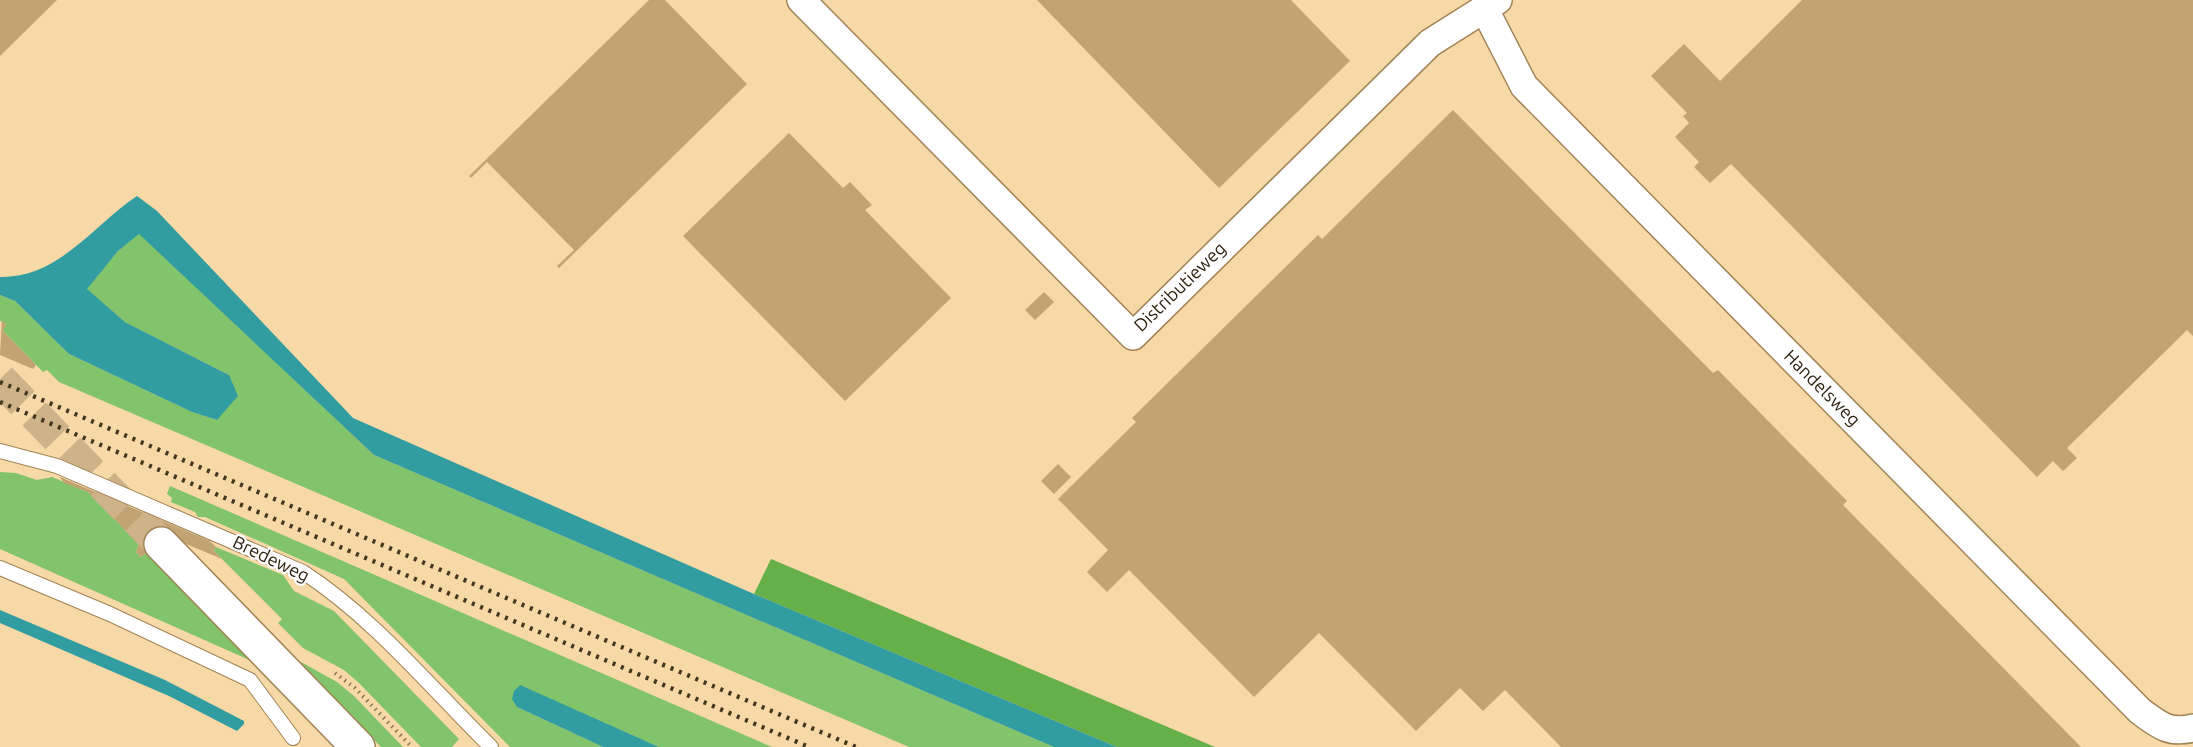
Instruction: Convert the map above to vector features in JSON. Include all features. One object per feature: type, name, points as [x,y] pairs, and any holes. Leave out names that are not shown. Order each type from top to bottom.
[{"type":"street","name":"Distributieweg","points":[[801,0],[1132,336],[1430,43],[1490,4]]},
{"type":"street","name":"Handelsweg","points":[[1490,4],[1524,86],[2140,711],[2160,725],[2179,732],[2193,728]]},
{"type":"street","points":[[161,544],[358,747]]},
{"type":"lane","name":"Bredeweg","points":[[0,451],[57,466],[303,572],[329,589],[383,637],[491,747]]},
{"type":"lane","points":[[0,568],[110,614],[250,680],[293,738]]},
{"type":"green space","points":[[139,233],[374,455],[1054,747],[909,747],[59,382],[47,370],[43,372],[3,331],[6,324],[0,321],[0,295],[15,301],[69,354],[192,412],[217,420],[229,375],[125,322],[86,289],[118,251]]},
{"type":"green space","points":[[0,472],[16,473],[37,480],[52,477],[88,492],[139,544],[136,552],[141,557],[148,552],[256,663],[0,549]]},
{"type":"green space","points":[[170,486],[772,747],[659,747],[520,686],[517,707],[603,747],[510,747],[344,579],[205,517],[198,517],[195,512],[171,502],[172,498],[167,494]]},
{"type":"green space","points":[[216,547],[283,575],[294,591],[334,611],[459,739],[452,747],[421,747],[344,670],[303,648],[278,623],[282,619],[213,550]]},
{"type":"green space","points":[[771,559],[1215,747],[1117,747],[754,594]]},
{"type":"green space","points":[[292,657],[337,682],[354,696],[403,747],[381,747]]},
{"type":"water","points":[[137,196],[157,211],[353,418],[754,594],[1117,747],[1054,747],[374,455],[139,234],[118,251],[87,289],[125,322],[229,375],[238,396],[217,420],[192,412],[69,354],[15,301],[0,295],[0,277],[21,275],[57,260]]},
{"type":"water","points":[[0,610],[165,680],[244,721],[244,724],[237,731],[169,696],[0,623]]},
{"type":"water","points":[[520,685],[659,747],[603,747],[517,707],[512,699],[514,691]]},
{"type":"building","points":[[0,0],[57,0],[0,56]]},
{"type":"building","points":[[649,0],[665,0],[747,84],[559,268],[557,266],[574,250],[487,162],[471,178],[469,176]]},
{"type":"building","points":[[1037,0],[1291,0],[1350,61],[1219,188]]},
{"type":"building","points":[[1802,0],[2193,0],[2193,336],[2187,330],[2067,448],[2077,458],[2063,471],[2053,461],[2037,477],[1731,164],[1710,183],[1694,167],[1699,162],[1675,137],[1689,123],[1683,116],[1687,113],[1651,76],[1684,44],[1720,81]]},
{"type":"building","points":[[1453,110],[1713,373],[1718,370],[1847,501],[1843,505],[2081,747],[1561,747],[1505,690],[1483,711],[1460,688],[1416,731],[1319,633],[1254,697],[1129,570],[1107,592],[1087,572],[1108,550],[1058,499],[1136,422],[1132,418],[1318,235],[1322,239]]},
{"type":"building","points":[[789,133],[843,188],[850,182],[872,205],[865,210],[951,298],[845,401],[683,236]]},
{"type":"building","points":[[1044,292],[1054,302],[1035,320],[1025,310]]},
{"type":"building","points":[[2,320],[6,324],[3,331],[36,365],[33,369],[0,355]]},
{"type":"building","points":[[1058,464],[1071,477],[1054,494],[1041,481]]},
{"type":"building","points":[[60,477],[210,541],[216,547],[213,550],[222,559],[179,541],[156,546],[141,557],[136,552],[139,544],[88,492],[64,483]]},
{"type":"tunnel","points":[[0,379],[161,544]]},
{"type":"railway","points":[[0,382],[856,747]]},
{"type":"railway","points":[[0,402],[809,747]]}]
